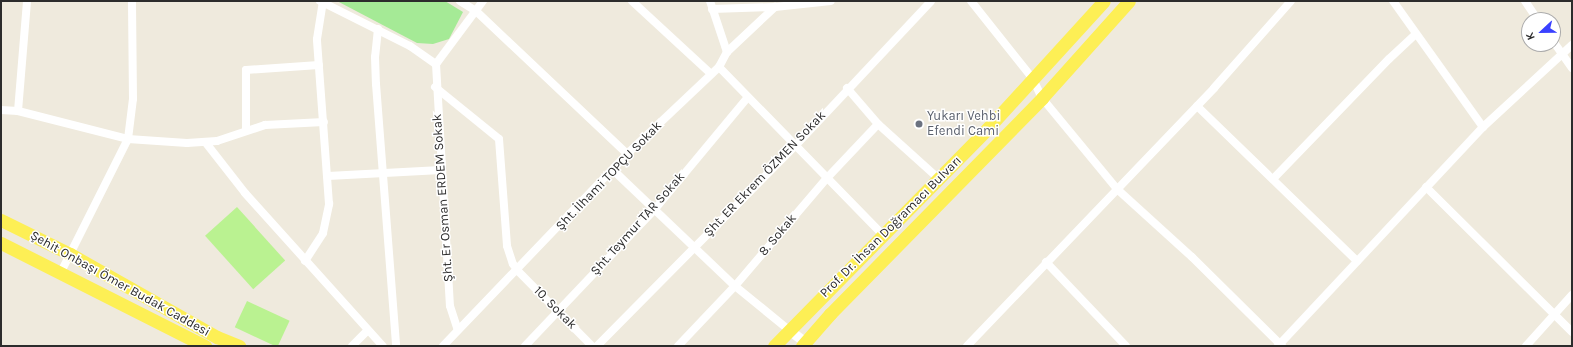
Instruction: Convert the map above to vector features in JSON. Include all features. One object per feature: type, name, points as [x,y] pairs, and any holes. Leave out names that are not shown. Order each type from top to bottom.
[{"type":"main road","name":"Prof. Dr. İhsan Doğramacı Bulvarı","points":[[806,345],[830,314],[1042,98],[1129,1]]},
{"type":"main road","name":"Prof. Dr. İhsan Doğramacı Bulvarı","points":[[774,346],[882,234],[939,179],[1033,79],[1099,3]]},
{"type":"main road","name":"Şehit Onbaşı Ömer Budak Caddesi","points":[[1,220],[70,254],[214,341],[239,346]]},
{"type":"main road","name":"Şehit Onbaşı Ömer Budak Caddesi","points":[[1,243],[60,274],[206,346]]},
{"type":"street","points":[[18,111],[26,1]]},
{"type":"street","points":[[60,274],[128,139],[133,99],[132,1]]},
{"type":"street","points":[[460,1],[476,11],[627,154]]},
{"type":"street","points":[[305,261],[316,247],[327,220],[328,176],[319,65],[318,29],[322,2],[410,46],[436,64],[483,1]]},
{"type":"street","points":[[632,1],[710,73]]},
{"type":"street","points":[[727,52],[711,5],[775,7],[831,1]]},
{"type":"street","name":"Şht. ER Ekrem ÖZMEN Sokak","points":[[597,346],[796,145],[847,88],[931,1]]},
{"type":"street","points":[[970,1],[1033,79],[1042,98],[1117,189],[1192,257],[1280,345],[1426,186],[1483,127],[1572,45]]},
{"type":"street","points":[[967,346],[1197,106],[1291,1]]},
{"type":"street","points":[[1393,1],[1415,35],[1483,127]]},
{"type":"street","points":[[1525,1],[1533,12]]},
{"type":"street","name":"Şht. İlhami TOPÇU Sokak","points":[[443,346],[518,271],[627,154],[710,73],[719,67],[727,52],[775,7]]},
{"type":"street","points":[[378,29],[375,64],[396,346]]},
{"type":"street","points":[[1273,179],[1389,59],[1415,35]]},
{"type":"street","points":[[1562,53],[1572,68]]},
{"type":"street","name":"Şht. Er Osman ERDEM Sokak","points":[[436,64],[435,87],[450,306],[458,330]]},
{"type":"street","points":[[246,130],[246,70],[319,65]]},
{"type":"street","points":[[719,67],[747,98],[796,145],[882,234]]},
{"type":"street","points":[[435,87],[499,139],[507,246],[518,271]]},
{"type":"street","points":[[847,88],[878,124],[939,179]]},
{"type":"street","name":"Şht. Teymur TAR Sokak","points":[[525,346],[655,209],[747,98]]},
{"type":"street","points":[[1197,106],[1357,261]]},
{"type":"street","points":[[1,110],[18,111],[128,139],[206,143],[226,139],[246,130],[272,124],[324,122]]},
{"type":"street","name":"8. Sokak","points":[[678,346],[735,286],[827,178],[878,124]]},
{"type":"street","points":[[206,143],[244,193],[367,331],[383,346]]},
{"type":"street","points":[[328,176],[440,170]]},
{"type":"street","points":[[613,170],[735,286],[790,330],[806,345]]},
{"type":"street","points":[[1426,186],[1572,332]]},
{"type":"street","points":[[1046,262],[1125,345]]},
{"type":"street","name":"10. Sokak","points":[[518,271],[592,346]]},
{"type":"street","points":[[1526,346],[1572,295]]},
{"type":"street","points":[[352,346],[367,331]]},
{"type":"green space","points":[[337,1],[445,1],[463,12],[449,39],[433,44],[417,43]]},
{"type":"green space","points":[[237,207],[285,261],[253,289],[205,236]]},
{"type":"green space","points":[[247,301],[290,321],[278,346],[235,327]]},
{"type":"place","name":"Yukarı Vehbi Efendi Cami","points":[[919,124]]}]
